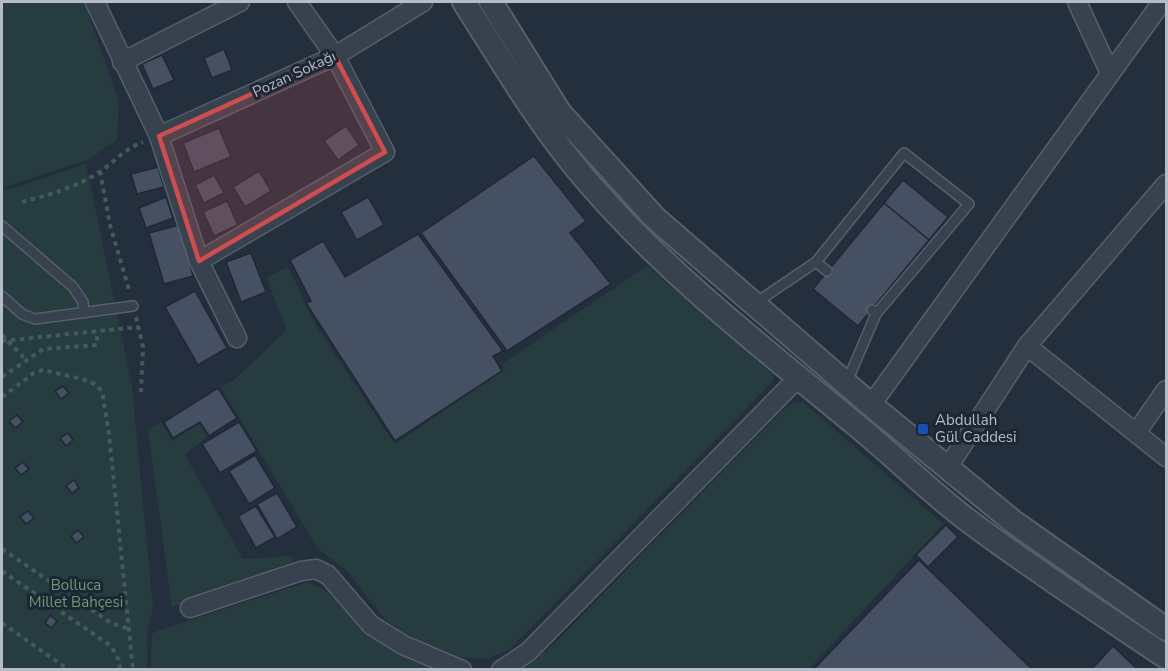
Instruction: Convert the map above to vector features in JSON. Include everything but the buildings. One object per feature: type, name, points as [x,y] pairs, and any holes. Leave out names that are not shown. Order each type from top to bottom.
[{"type":"street","points":[[95,2],[159,136],[199,261],[237,338]]},
{"type":"street","points":[[122,62],[240,2]]},
{"type":"street","points":[[199,261],[385,152],[335,56],[297,2]]},
{"type":"street","name":"Pozan Sokağı","points":[[159,136],[335,56],[423,2]]},
{"type":"street","points":[[464,2],[542,125],[588,182],[639,238],[797,379],[856,424],[965,518],[1036,570],[1167,657]]},
{"type":"street","points":[[491,2],[560,113],[655,218],[846,384],[1015,523],[1167,629]]},
{"type":"street","points":[[1077,2],[1110,72]]},
{"type":"street","points":[[856,424],[1162,2]]},
{"type":"street","points":[[948,467],[1027,346],[1167,184]]},
{"type":"street","points":[[1027,346],[1167,457]]},
{"type":"street","points":[[501,669],[528,652],[797,379]]},
{"type":"street","points":[[1136,433],[1167,390]]},
{"type":"street","points":[[190,608],[301,571],[316,569],[328,575],[371,625],[403,645],[462,669]]},
{"type":"lane","points":[[754,304],[816,262],[904,153],[969,204],[874,312],[846,384]]},
{"type":"lane","points":[[2,226],[73,288],[83,302],[84,313]]},
{"type":"lane","points":[[816,262],[827,271]]},
{"type":"lane","points":[[2,296],[22,314],[35,319],[133,306]]},
{"type":"path","points":[[22,202],[72,187],[100,171],[132,146],[159,136]]},
{"type":"path","points":[[100,171],[110,225],[143,347],[141,392]]},
{"type":"path","points":[[2,341],[138,327]]},
{"type":"path","points":[[2,377],[26,360],[52,347],[97,345],[97,331]]},
{"type":"path","points":[[2,335],[26,360]]},
{"type":"path","points":[[2,397],[34,373],[43,370],[82,379],[95,384],[102,391],[109,434],[133,669]]},
{"type":"path","points":[[2,549],[111,623],[129,629]]},
{"type":"path","points":[[2,571],[111,646],[119,660],[120,669]]},
{"type":"path","points":[[2,623],[69,669]]},
{"type":"highlighted area","points":[[335,56],[385,152],[199,261],[159,136]]},
{"type":"green space","points":[[2,2],[84,2],[119,102],[117,139],[90,159],[5,187],[2,184]]},
{"type":"green space","name":"Bolluca Millet Bahçesi","points":[[86,164],[132,387],[153,609],[147,630],[147,669],[2,669],[2,187],[6,191]]},
{"type":"green space","points":[[647,266],[773,375],[773,381],[510,649],[487,659],[459,657],[411,639],[385,619],[347,571],[317,548],[221,387],[233,381],[287,330],[266,277],[288,267],[317,327],[395,444],[505,369],[502,364]]},
{"type":"green space","points":[[795,402],[803,402],[943,524],[809,669],[520,669],[553,645],[785,408]]},
{"type":"green space","points":[[161,422],[172,441],[199,424],[207,437],[185,455],[243,559],[292,556],[294,561],[172,607],[148,430]]},
{"type":"green space","points":[[308,582],[325,590],[390,650],[434,669],[151,670],[152,634],[157,631]]},
{"type":"place","name":"Abdullah Gül Caddesi","points":[[923,429]]}]
